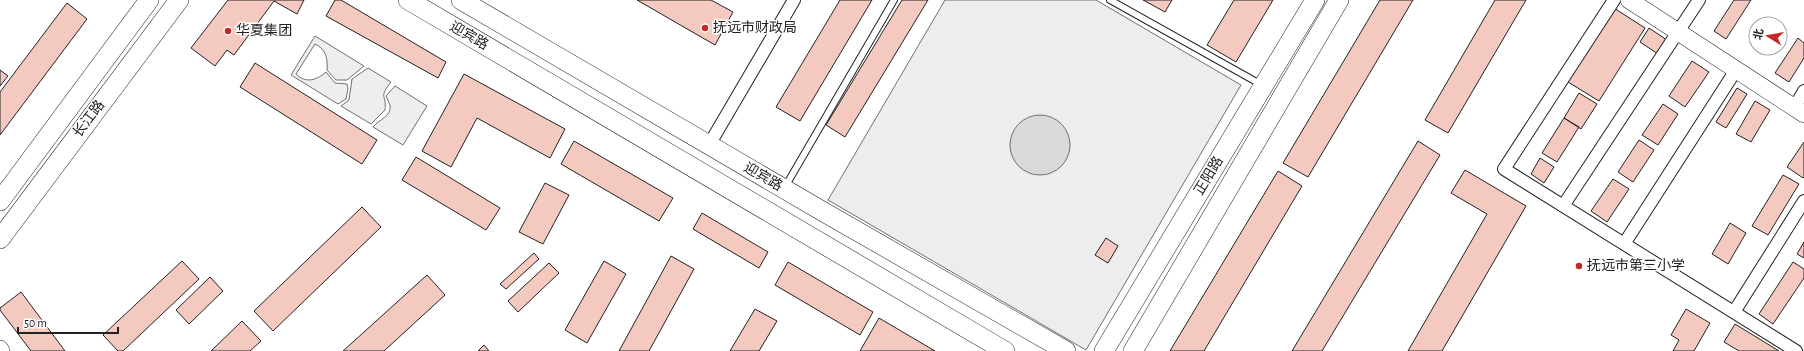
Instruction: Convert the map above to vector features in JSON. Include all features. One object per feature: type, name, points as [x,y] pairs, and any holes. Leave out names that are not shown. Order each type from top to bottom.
[{"type":"main road","name":"长江路","points":[[0,201],[149,0]]},
{"type":"main road","name":"长江路","points":[[0,239],[179,0]]},
{"type":"main road","name":"迎宾路","points":[[408,0],[1005,351]]},
{"type":"main road","name":"迎宾路","points":[[461,0],[784,189],[1066,351]]},
{"type":"main road","name":"正阳路","points":[[1104,351],[1315,0]]},
{"type":"main road","name":"正阳路","points":[[1134,351],[1339,0]]},
{"type":"street","points":[[709,145],[794,0]]},
{"type":"street","points":[[1614,0],[1504,169],[1796,351]]},
{"type":"street","points":[[1629,0],[1799,111],[1804,91]]},
{"type":"street","points":[[1563,206],[1699,0]]},
{"type":"street","points":[[1624,244],[1736,70]]},
{"type":"street","points":[[1734,312],[1804,201]]},
{"type":"lane","points":[[784,189],[894,0]]},
{"type":"lane","points":[[1110,0],[1263,86]]},
{"type":"shaded area","points":[[945,0],[1096,0],[1241,85],[1086,350],[828,200]]},
{"type":"shaded area","points":[[315,36],[364,66],[347,80],[336,80],[327,70],[326,55],[319,46],[315,44],[296,74],[304,79],[311,80],[326,72],[335,83],[347,84],[348,88],[346,99],[338,104],[291,75]]},
{"type":"shaded area","points":[[368,68],[391,82],[384,94],[385,110],[371,124],[341,106],[349,100],[352,79]]},
{"type":"shaded area","points":[[395,86],[427,106],[403,145],[373,127],[389,112],[390,105],[386,96]]},
{"type":"shaded area","points":[[1034,115],[1046,115],[1062,123],[1068,133],[1070,145],[1068,157],[1062,167],[1046,175],[1034,175],[1018,167],[1010,151],[1010,139],[1018,123]]},
{"type":"building","name":"华夏集团","points":[[228,0],[304,0],[297,14],[274,1],[234,55],[227,50],[215,66],[191,48]]},
{"type":"building","points":[[335,0],[341,0],[446,62],[438,78],[326,16]]},
{"type":"building","name":"抚远市财政局","points":[[637,0],[711,0],[733,12],[715,45]]},
{"type":"building","points":[[840,0],[872,0],[800,121],[776,107]]},
{"type":"building","points":[[902,0],[928,0],[845,137],[826,125]]},
{"type":"building","points":[[1143,0],[1172,0],[1165,12]]},
{"type":"building","points":[[1234,0],[1273,0],[1236,62],[1207,45]]},
{"type":"building","points":[[1380,0],[1413,0],[1308,177],[1283,163]]},
{"type":"building","points":[[1495,0],[1526,0],[1448,133],[1425,120]]},
{"type":"building","points":[[1734,0],[1751,0],[1726,39],[1714,31]]},
{"type":"building","points":[[67,3],[87,19],[0,135],[0,92]]},
{"type":"building","points":[[1614,8],[1645,28],[1599,101],[1568,82]]},
{"type":"building","points":[[1649,28],[1667,40],[1658,54],[1640,42]]},
{"type":"building","points":[[1798,38],[1804,43],[1804,58],[1789,82],[1775,73],[1786,56],[1788,56],[1788,53]]},
{"type":"building","points":[[1692,61],[1709,72],[1685,107],[1669,96]]},
{"type":"building","points":[[255,63],[377,140],[362,164],[240,87]]},
{"type":"building","points":[[0,70],[8,76],[0,86]]},
{"type":"building","points":[[464,74],[565,129],[550,158],[477,118],[451,167],[422,151]]},
{"type":"building","points":[[1737,88],[1747,94],[1726,128],[1716,122]]},
{"type":"building","points":[[1579,93],[1597,104],[1581,129],[1564,118]]},
{"type":"building","points":[[1755,101],[1770,110],[1751,142],[1736,134]]},
{"type":"building","points":[[1663,104],[1678,114],[1658,145],[1642,135]]},
{"type":"building","points":[[1564,118],[1579,127],[1557,162],[1542,153]]},
{"type":"building","points":[[1639,140],[1654,150],[1633,182],[1618,172]]},
{"type":"building","points":[[574,141],[673,198],[659,221],[561,164]]},
{"type":"building","points":[[1418,141],[1440,155],[1322,351],[1292,351]]},
{"type":"building","points":[[1804,142],[1804,177],[1803,178],[1787,167]]},
{"type":"building","points":[[416,157],[500,208],[486,230],[402,180]]},
{"type":"building","points":[[1540,158],[1554,167],[1544,183],[1531,174]]},
{"type":"building","points":[[1465,170],[1526,206],[1442,351],[1408,351],[1487,214],[1451,193]]},
{"type":"building","points":[[1278,171],[1302,186],[1204,351],[1170,351]]},
{"type":"building","points":[[1783,175],[1799,184],[1768,235],[1752,226]]},
{"type":"building","points":[[1613,179],[1629,189],[1607,222],[1591,211]]},
{"type":"building","points":[[545,183],[569,195],[543,244],[519,232]]},
{"type":"building","points":[[362,207],[381,227],[273,331],[254,311]]},
{"type":"building","points":[[702,213],[768,252],[759,268],[693,229]]},
{"type":"building","points":[[1730,223],[1746,233],[1728,264],[1712,254]]},
{"type":"building","points":[[1106,238],[1118,246],[1108,263],[1095,255]]},
{"type":"building","points":[[1804,242],[1804,258],[1797,254]]},
{"type":"building","points":[[534,253],[539,259],[506,289],[500,284]]},
{"type":"building","points":[[671,256],[694,269],[649,351],[619,351]]},
{"type":"building","points":[[182,261],[199,279],[123,351],[118,351],[103,335]]},
{"type":"building","points":[[604,261],[626,274],[587,343],[565,330]]},
{"type":"building","points":[[788,262],[873,312],[860,335],[775,285]]},
{"type":"building","points":[[1793,262],[1804,269],[1804,278],[1773,324],[1759,314]]},
{"type":"building","points":[[549,263],[559,273],[518,312],[508,301]]},
{"type":"building","points":[[427,275],[445,295],[384,351],[343,351]]},
{"type":"building","points":[[210,277],[223,291],[189,324],[176,310]]},
{"type":"building","points":[[21,292],[65,351],[31,351],[0,310],[0,308]]},
{"type":"building","points":[[755,309],[777,321],[759,351],[730,351]]},
{"type":"building","points":[[1686,309],[1710,323],[1694,351],[1673,351],[1679,340],[1671,335]]},
{"type":"building","points":[[879,318],[935,351],[860,351]]},
{"type":"building","points":[[242,321],[261,341],[250,351],[211,351]]},
{"type":"building","points":[[1735,324],[1779,351],[1739,351],[1724,342]]},
{"type":"building","points":[[484,345],[489,351],[478,351]]},
{"type":"place","name":"抚远市财政局","points":[[705,28]]},
{"type":"place","name":"华夏集团","points":[[228,31]]},
{"type":"place","name":"抚远市第三小学","points":[[1579,266]]}]
